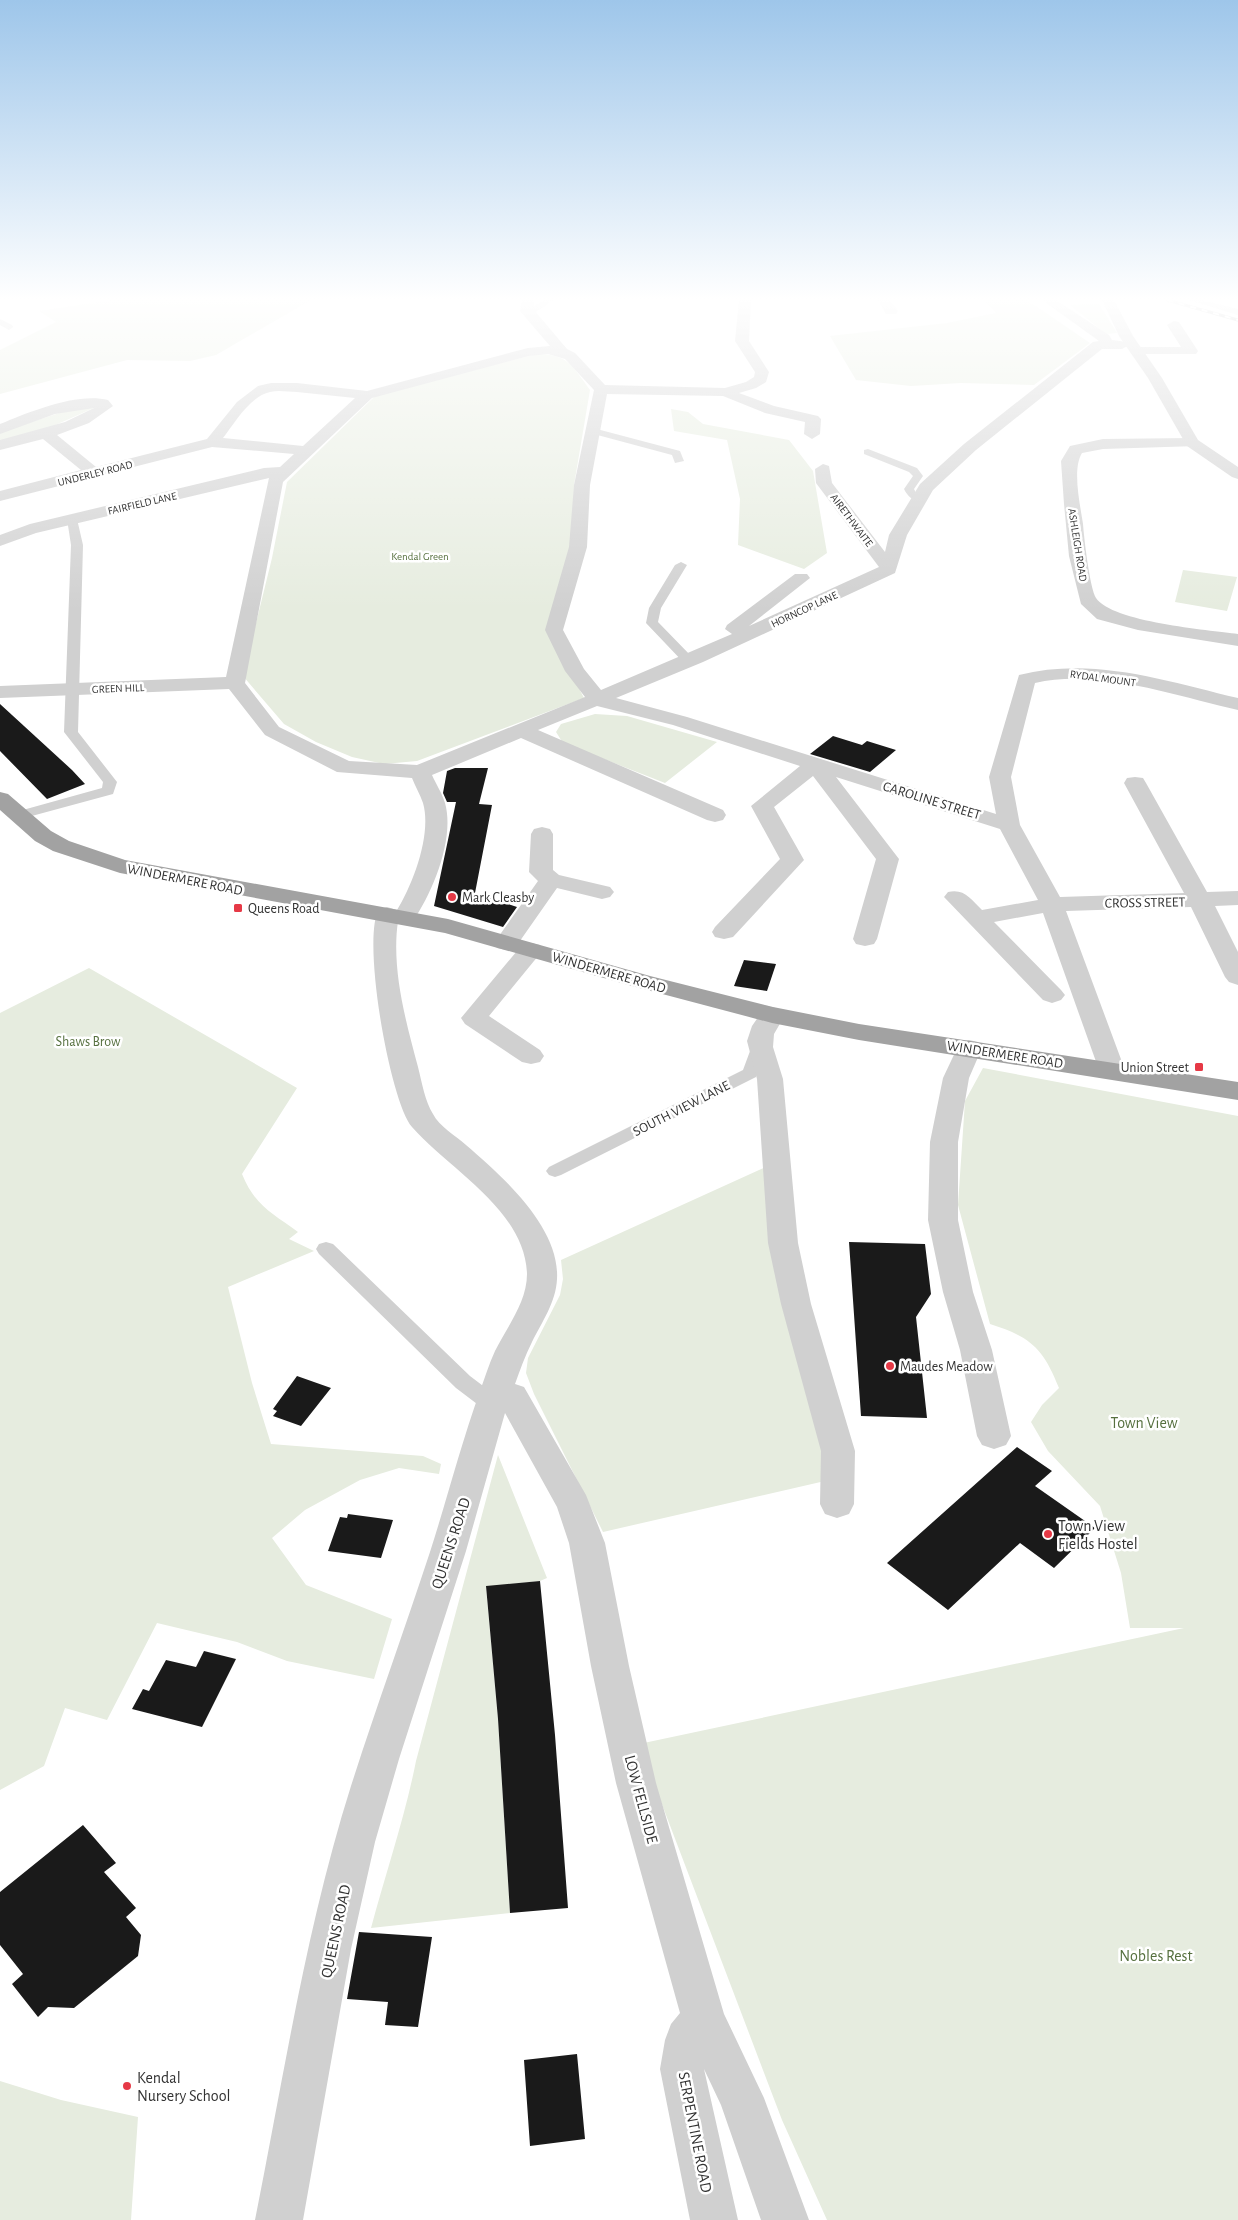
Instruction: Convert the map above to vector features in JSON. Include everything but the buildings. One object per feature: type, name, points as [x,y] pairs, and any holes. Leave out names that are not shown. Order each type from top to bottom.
[{"type":"highway","name":"WINDERMERE ROAD","points":[[0,799],[17,816],[43,836],[61,846],[120,866],[396,915],[772,1015],[859,1032],[1238,1091]]},
{"type":"street","points":[[0,429],[32,416],[84,404]]},
{"type":"street","points":[[0,445],[46,434],[98,413],[106,406],[103,404]]},
{"type":"street","points":[[212,442],[244,404]]},
{"type":"street","points":[[358,404],[275,481],[235,683],[272,731],[336,763],[345,766],[420,772],[434,804],[435,835],[424,882],[396,915]]},
{"type":"street","points":[[598,404],[582,485],[578,547],[554,630],[575,670],[598,700]]},
{"type":"street","points":[[754,404],[770,410],[814,419],[812,434]]},
{"type":"street","points":[[889,569],[898,535],[926,487],[970,447],[1024,404]]},
{"type":"street","points":[[1168,404],[1192,443],[1238,474]]},
{"type":"street","points":[[46,434],[94,473]]},
{"type":"street","name":"UNDERLEY ROAD","points":[[0,496],[212,442],[308,451]]},
{"type":"street","name":"ASHLEIGH ROAD","points":[[1192,443],[1103,444],[1076,449],[1069,461],[1072,504],[1078,556],[1087,600],[1104,615],[1146,626],[1238,640]]},
{"type":"street","name":"AIRETHWAITE","points":[[823,469],[824,483],[889,569]]},
{"type":"street","name":"FAIRFIELD LANE","points":[[0,541],[30,529],[264,474],[286,472]]},
{"type":"street","name":"HORNCOP LANE","points":[[420,772],[692,660],[889,569]]},
{"type":"street","points":[[692,660],[800,578]]},
{"type":"street","name":"RYDAL MOUNT","points":[[1009,824],[1000,777],[1026,679],[1055,672],[1082,673],[1120,678],[1238,704]]},
{"type":"street","name":"GREEN HILL","points":[[0,692],[235,683]]},
{"type":"street","name":"CAROLINE STREET","points":[[598,700],[680,721],[1009,824]]},
{"type":"street","points":[[520,730],[715,815]]},
{"type":"street","points":[[724,932],[792,860],[762,806],[815,764],[888,859],[865,939]]},
{"type":"street","points":[[1135,783],[1200,900],[1238,977]]},
{"type":"street","points":[[1009,824],[1052,904],[1112,1070]]},
{"type":"street","points":[[542,834],[542,872],[551,880],[602,892]]},
{"type":"street","points":[[506,943],[551,880]]},
{"type":"street","points":[[956,897],[1052,995]]},
{"type":"street","name":"CROSS STREET","points":[[977,918],[1052,904],[1238,898]]},
{"type":"street","name":"QUEENS ROAD","points":[[279,2220],[331,1938],[370,1791],[450,1545],[494,1398],[510,1353],[537,1300],[542,1283],[542,1267],[537,1244],[526,1222],[506,1200],[421,1120],[413,1104],[393,1019],[383,931],[396,915]]},
{"type":"street","points":[[531,950],[474,1018],[531,1056]]},
{"type":"street","name":"SOUTH VIEW LANE","points":[[759,1047],[759,1034],[772,1015]]},
{"type":"street","points":[[759,1047],[766,1061],[770,1079],[783,1243],[796,1304],[838,1451],[837,1504]]},
{"type":"street","points":[[969,1048],[956,1078],[944,1142],[943,1220],[958,1292],[976,1350],[994,1436]]},
{"type":"street","name":"LOW FELLSIDE","points":[[494,1398],[512,1396],[530,1424],[574,1504],[584,1535],[636,1783],[704,2019],[741,2098],[785,2220]]},
{"type":"street","name":"SERPENTINE ROAD","points":[[704,2019],[687,2040],[682,2069],[714,2220]]},
{"type":"lane","points":[[593,431],[676,453],[679,461]]},
{"type":"lane","points":[[868,452],[913,470],[918,476],[909,489],[912,495],[920,498]]},
{"type":"lane","points":[[17,816],[108,791],[110,782],[71,732],[77,545],[72,519]]},
{"type":"lane","points":[[681,565],[655,608],[652,623],[692,660]]},
{"type":"lane","name":"SOUTH VIEW LANE","points":[[555,1171],[750,1073],[759,1047]]},
{"type":"lane","points":[[326,1249],[463,1382],[494,1398]]},
{"type":"green space","name":"Kendal Green","points":[[367,404],[588,404],[574,485],[573,538],[549,631],[584,698],[417,761],[384,764],[352,757],[316,742],[284,724],[243,676],[272,558],[287,482]]},
{"type":"green space","points":[[96,407],[42,431],[0,442],[0,432],[75,408]]},
{"type":"green space","points":[[671,409],[688,412],[703,424],[789,440],[813,471],[827,553],[804,569],[738,545],[740,499],[727,440],[674,431]]},
{"type":"green space","points":[[1183,570],[1237,577],[1227,611],[1175,602]]},
{"type":"green space","points":[[595,714],[627,716],[717,742],[665,783],[563,743],[556,732],[561,724]]},
{"type":"green space","name":"Shaws Brow","points":[[89,968],[297,1088],[242,1174],[253,1194],[265,1208],[298,1232],[289,1239],[314,1251],[228,1287],[252,1383],[271,1444],[423,1456],[441,1464],[439,1474],[399,1468],[360,1480],[305,1510],[272,1538],[306,1585],[392,1619],[374,1679],[287,1661],[237,1642],[157,1623],[107,1720],[65,1708],[44,1766],[0,1790],[0,1013]]},
{"type":"green space","points":[[983,1068],[1238,1116],[1238,2220],[827,2220],[782,2120],[639,1744],[1184,1628],[1130,1628],[1121,1573],[1100,1506],[1048,1451],[1031,1422],[1042,1405],[1059,1388],[1053,1374],[1041,1354],[1026,1339],[990,1324],[958,1205],[965,1101]]},
{"type":"green space","points":[[770,1165],[827,1447],[825,1481],[603,1532],[534,1394],[526,1373],[528,1358],[560,1295],[563,1279],[561,1260]]},
{"type":"green space","points":[[498,1455],[547,1578],[540,1581],[486,1587],[498,1719],[510,1913],[371,1928],[401,1824],[416,1761]]},
{"type":"green space","points":[[0,2081],[61,2100],[138,2117],[131,2220],[0,2220]]},
{"type":"place","name":"Mark Cleasby","points":[[452,897]]},
{"type":"place","name":"Queens Road","points":[[238,908]]},
{"type":"place","name":"Union Street","points":[[1199,1067]]},
{"type":"place","name":"Maudes Meadow","points":[[890,1366]]},
{"type":"place","name":"Town View Fields Hostel","points":[[1048,1534]]},
{"type":"place","name":"Kendal Nursery School","points":[[127,2086]]},
{"type":"park label","name":"Town View","points":[[1144,1422]]},
{"type":"park label","name":"Nobles Rest","points":[[1156,1955]]}]
